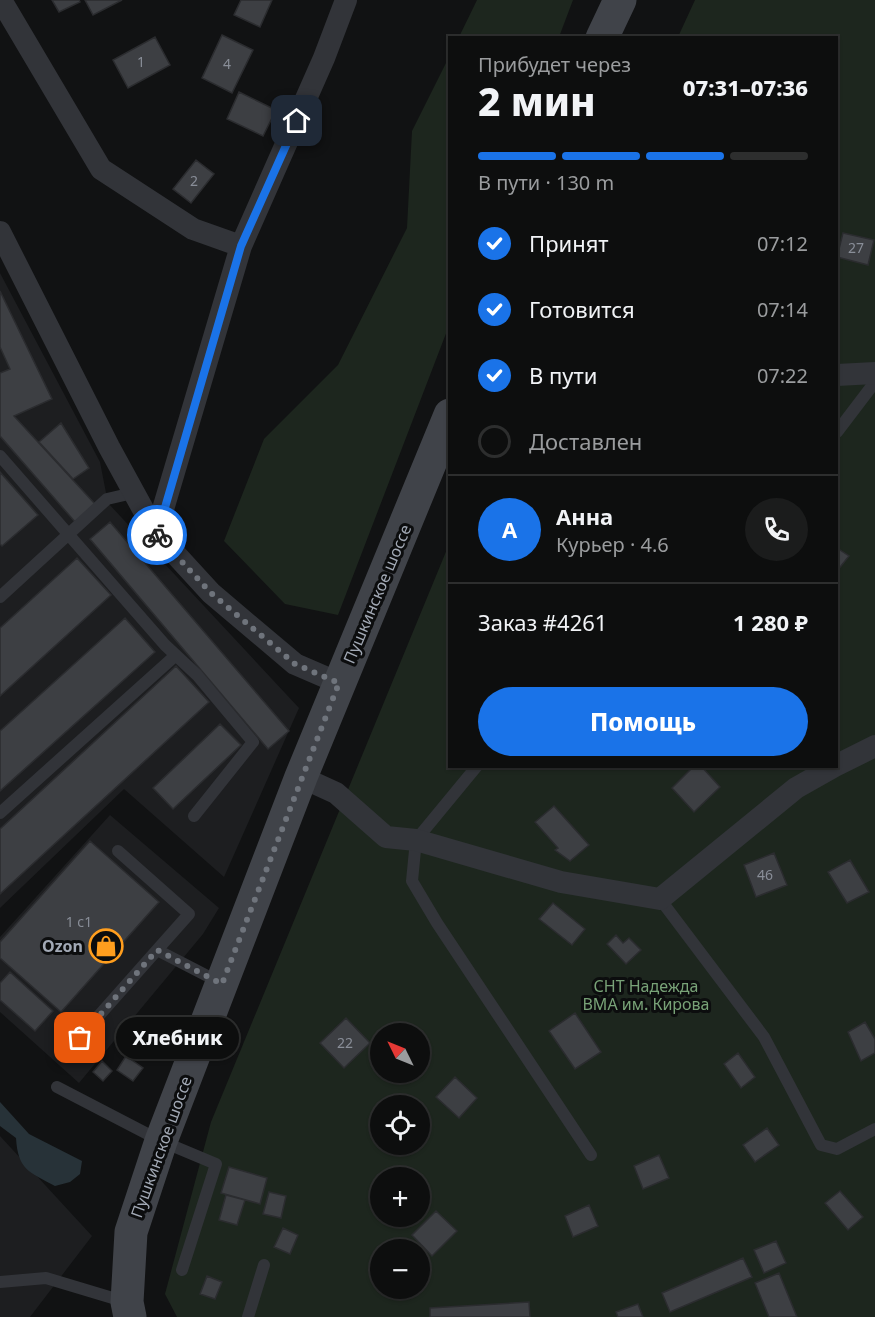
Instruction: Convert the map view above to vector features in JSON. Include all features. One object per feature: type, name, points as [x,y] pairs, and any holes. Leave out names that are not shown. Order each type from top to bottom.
[{"type":"main road","points":[[603,36],[620,0]]},
{"type":"main road","name":"Пушкинское шоссе","points":[[129,1310],[130,1232],[161,1141],[301,777],[448,420]]},
{"type":"street","points":[[2,0],[101,169],[193,229],[241,246]]},
{"type":"street","points":[[156,533],[241,246],[324,58],[346,0]]},
{"type":"street","points":[[0,232],[133,493],[156,533],[211,593],[295,664],[339,683]]},
{"type":"street","points":[[838,375],[875,373]]},
{"type":"street","points":[[838,765],[875,746]]},
{"type":"street","points":[[301,777],[336,793],[386,837],[416,840],[561,882],[660,899],[796,789],[833,768]]},
{"type":"lane","points":[[838,431],[875,382]]},
{"type":"lane","points":[[0,456],[176,655],[197,675],[253,742],[194,816]]},
{"type":"lane","points":[[0,597],[107,499],[133,493]]},
{"type":"lane","points":[[0,813],[176,655]]},
{"type":"lane","points":[[475,768],[416,840],[412,881],[436,923],[591,1155]]},
{"type":"lane","points":[[64,1055],[189,914],[117,851]]},
{"type":"lane","points":[[660,899],[764,1037],[820,1145],[837,1149],[875,1129]]},
{"type":"lane","points":[[157,950],[222,984]]},
{"type":"lane","points":[[57,1087],[161,1141],[216,1164],[182,1270]]},
{"type":"lane","points":[[248,1317],[264,1265]]},
{"type":"lane","points":[[0,1282],[46,1278],[129,1310]]},
{"type":"shaded area","points":[[0,273],[100,462],[108,503],[299,708],[224,877],[124,789],[0,908]]},
{"type":"shaded area","points":[[110,815],[219,908],[203,934],[79,1083],[0,1012],[0,937]]},
{"type":"shaded area","points":[[0,1102],[29,1134],[82,1161],[80,1174],[70,1182],[55,1186],[26,1169],[19,1157],[16,1138],[0,1126]]},
{"type":"shaded area","points":[[0,1136],[92,1236],[30,1317],[0,1317]]},
{"type":"green space","points":[[477,0],[573,0],[559,36],[459,36]]},
{"type":"green space","name":"СНТ Надежда ВМА им. Кирова","points":[[695,0],[875,0],[875,1317],[177,1317],[165,1294],[211,1122],[448,547],[448,768],[838,768],[838,36],[678,36]]},
{"type":"green space","points":[[448,59],[448,328],[338,615],[285,604],[224,541],[264,439],[338,365],[407,228],[412,131]]},
{"type":"building","points":[[52,0],[79,0],[80,2],[59,12]]},
{"type":"building","points":[[85,0],[122,0],[93,15]]},
{"type":"building","points":[[241,0],[272,0],[260,27],[234,15]]},
{"type":"building","points":[[222,35],[253,50],[232,93],[202,78]]},
{"type":"building","points":[[155,37],[170,65],[128,88],[113,60]]},
{"type":"building","points":[[239,92],[276,110],[263,136],[227,119]]},
{"type":"building","points":[[196,160],[214,174],[191,203],[173,189]]},
{"type":"building","points":[[843,233],[874,240],[868,265],[838,257]]},
{"type":"building","points":[[0,291],[52,399],[14,416],[95,504],[76,523],[0,436],[0,373],[10,369],[0,347]]},
{"type":"building","points":[[61,423],[89,468],[73,479],[39,442]]},
{"type":"building","points":[[0,472],[38,515],[2,546],[0,544]]},
{"type":"building","points":[[110,522],[289,731],[268,749],[90,539]]},
{"type":"building","points":[[838,549],[849,556],[838,570]]},
{"type":"building","points":[[77,558],[111,595],[0,696],[0,628]]},
{"type":"building","points":[[125,618],[155,652],[0,791],[0,731]]},
{"type":"building","points":[[176,666],[209,702],[0,894],[0,829]]},
{"type":"building","points":[[220,724],[241,745],[173,809],[153,788]]},
{"type":"building","points":[[692,768],[703,768],[720,787],[694,812],[672,788]]},
{"type":"building","points":[[554,806],[589,845],[570,861],[555,850],[558,848],[535,822]]},
{"type":"building","points":[[90,841],[159,902],[61,1012],[0,958],[0,942]]},
{"type":"building","points":[[774,853],[787,885],[756,897],[744,865]]},
{"type":"building","points":[[850,860],[869,892],[847,903],[828,872]]},
{"type":"building","points":[[553,903],[585,929],[572,945],[539,919]]},
{"type":"building","points":[[616,935],[623,943],[629,938],[641,950],[626,964],[607,944]]},
{"type":"building","points":[[10,972],[53,1011],[35,1031],[0,1000],[0,983]]},
{"type":"building","points":[[575,1013],[601,1052],[575,1069],[549,1031]]},
{"type":"building","points":[[346,1018],[370,1043],[344,1068],[320,1043]]},
{"type":"building","points":[[865,1022],[875,1039],[875,1053],[861,1061],[848,1032]]},
{"type":"building","points":[[738,1053],[755,1077],[741,1088],[724,1064]]},
{"type":"building","points":[[126,1056],[143,1068],[133,1081],[117,1070]]},
{"type":"building","points":[[102,1061],[112,1071],[103,1081],[93,1072]]},
{"type":"building","points":[[455,1077],[477,1098],[459,1118],[436,1097]]},
{"type":"building","points":[[767,1128],[779,1145],[755,1162],[743,1145]]},
{"type":"building","points":[[659,1155],[669,1178],[643,1189],[634,1166]]},
{"type":"building","points":[[229,1167],[267,1178],[260,1204],[221,1193]]},
{"type":"building","points":[[840,1191],[863,1217],[848,1230],[825,1203]]},
{"type":"building","points":[[269,1192],[286,1196],[281,1218],[263,1214]]},
{"type":"building","points":[[226,1195],[245,1200],[237,1225],[219,1220]]},
{"type":"building","points":[[589,1205],[598,1226],[573,1237],[565,1216]]},
{"type":"building","points":[[436,1211],[457,1231],[432,1256],[430,1239],[416,1239],[412,1235],[420,1227],[430,1227],[430,1217]]},
{"type":"building","points":[[283,1228],[298,1235],[290,1254],[274,1247]]},
{"type":"building","points":[[776,1241],[786,1263],[764,1273],[754,1250]]},
{"type":"building","points":[[743,1258],[752,1277],[670,1312],[662,1293]]},
{"type":"building","points":[[779,1273],[797,1317],[769,1317],[755,1283]]},
{"type":"building","points":[[207,1276],[222,1282],[215,1299],[200,1294]]},
{"type":"building","points":[[529,1302],[530,1317],[430,1317],[430,1308]]},
{"type":"building","points":[[638,1304],[643,1317],[618,1317],[616,1312]]},
{"type":"way so far","points":[[80,1038],[157,950],[222,984],[339,683],[295,664],[211,593],[157,535]]},
{"type":"place","name":"Ozon","points":[[106,946]]},
{"type":"place","name":"Хлебник","points":[[80,1038]]},
{"type":"route","points":[[157,535],[241,246],[297,121]]}]
